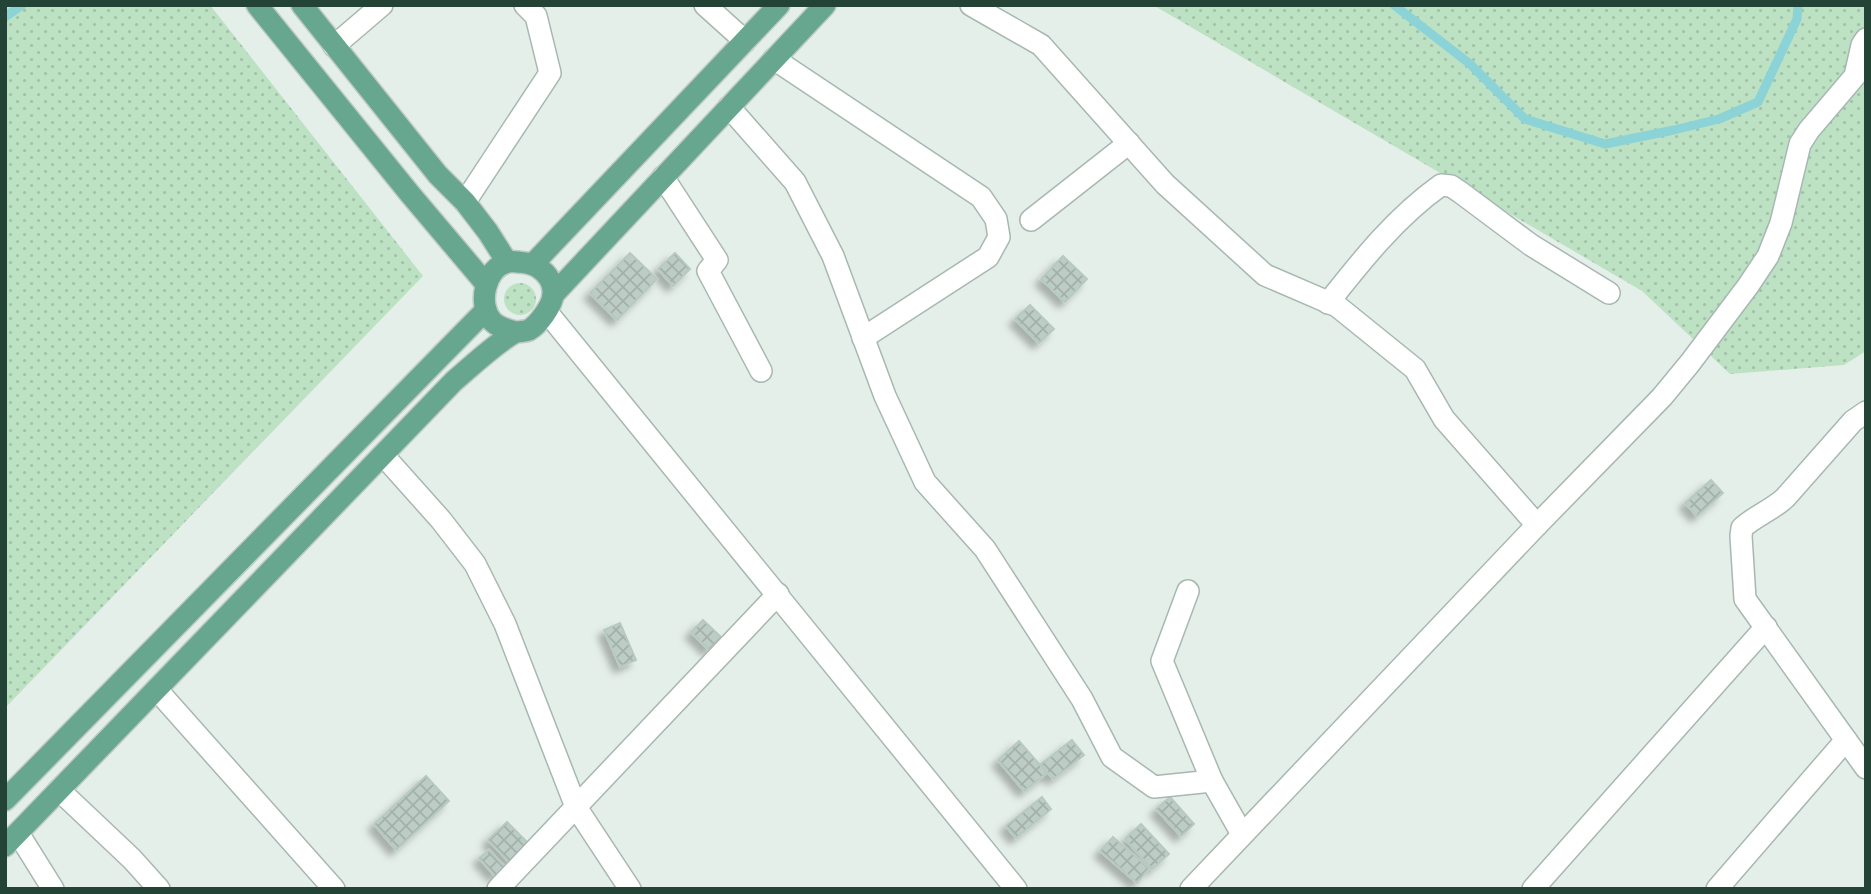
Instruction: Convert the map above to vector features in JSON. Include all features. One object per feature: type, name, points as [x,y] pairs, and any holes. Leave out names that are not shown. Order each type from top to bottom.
[{"type":"main road","points":[[257,5],[486,284]]},
{"type":"main road","points":[[302,5],[438,176],[465,202],[507,262]]},
{"type":"main road","points":[[533,264],[779,5]]},
{"type":"main road","points":[[550,304],[552,282],[544,271],[533,264],[507,262],[494,271],[486,284],[485,311],[492,322],[516,332],[529,330],[663,177],[825,5]]},
{"type":"main road","points":[[5,800],[485,311]]},
{"type":"main road","points":[[12,839],[454,381],[516,332]]},
{"type":"street","points":[[334,46],[382,5]]},
{"type":"street","points":[[465,202],[550,73],[536,16],[525,5]]},
{"type":"street","points":[[705,5],[745,41]]},
{"type":"street","points":[[971,5],[1041,45],[1165,184],[1265,275],[1337,306],[1415,369],[1444,419],[1538,525]]},
{"type":"street","points":[[1191,889],[1662,397],[1690,363],[1768,256],[1781,223],[1800,144],[1855,76],[1862,45],[1866,39]]},
{"type":"street","points":[[774,59],[981,197],[996,219],[999,237],[988,257],[863,338]]},
{"type":"street","points":[[729,107],[796,182],[833,256],[885,396],[925,482],[985,549],[1082,699],[1112,757],[1154,787],[1212,781]]},
{"type":"street","points":[[1031,220],[1129,143]]},
{"type":"street","points":[[663,177],[717,260],[708,271],[761,371]]},
{"type":"street","points":[[1328,303],[1373,247],[1441,186],[1451,186],[1461,192],[1531,245],[1609,293]]},
{"type":"street","points":[[550,304],[778,594],[1016,889]]},
{"type":"street","points":[[1866,412],[1853,421],[1785,498],[1742,528],[1745,599],[1866,768]]},
{"type":"street","points":[[383,455],[441,520],[475,564],[505,624],[576,807],[621,885]]},
{"type":"street","points":[[1188,591],[1162,661],[1212,781],[1242,834]]},
{"type":"street","points":[[507,885],[576,807],[778,594]]},
{"type":"street","points":[[1533,889],[1766,627]]},
{"type":"street","points":[[157,690],[334,889]]},
{"type":"street","points":[[1717,889],[1846,740]]},
{"type":"street","points":[[59,790],[132,859],[159,889]]},
{"type":"street","points":[[12,839],[53,889]]},
{"type":"green space","points":[[5,5],[210,5],[423,276],[5,708]]},
{"type":"green space","points":[[1153,5],[1866,5],[1866,351],[1844,365],[1730,374],[1642,291]]},
{"type":"green space","points":[[520,283],[531,288],[536,299],[531,310],[520,315],[509,310],[504,299],[509,288]]},
{"type":"building","points":[[630,253],[657,279],[617,320],[590,293]]},
{"type":"building","points":[[675,253],[690,269],[673,286],[658,269]]},
{"type":"building","points":[[1063,256],[1087,279],[1065,302],[1041,279]]},
{"type":"building","points":[[1030,305],[1054,329],[1039,343],[1015,319]]},
{"type":"building","points":[[1711,480],[1723,493],[1697,516],[1685,503]]},
{"type":"building","points":[[703,620],[721,637],[709,650],[691,632]]},
{"type":"building","points":[[620,623],[636,660],[620,667],[604,630]]},
{"type":"building","points":[[1072,740],[1084,755],[1053,779],[1041,764]]},
{"type":"building","points":[[1019,741],[1047,773],[1024,791],[998,760]]},
{"type":"building","points":[[426,776],[449,801],[396,850],[374,824]]},
{"type":"building","points":[[1042,797],[1051,809],[1016,838],[1006,826]]},
{"type":"building","points":[[1170,797],[1194,824],[1181,836],[1156,809]]},
{"type":"building","points":[[507,822],[530,845],[510,863],[488,840]]},
{"type":"building","points":[[1141,824],[1169,854],[1152,869],[1125,839]]},
{"type":"building","points":[[1113,837],[1149,868],[1137,883],[1100,851]]},
{"type":"building","points":[[489,850],[505,867],[495,876],[479,858]]},
{"type":"waterway","points":[[5,17],[22,5]]},
{"type":"waterway","points":[[1394,5],[1470,64],[1525,119],[1605,144],[1719,119],[1758,102],[1797,19],[1798,5]]}]
